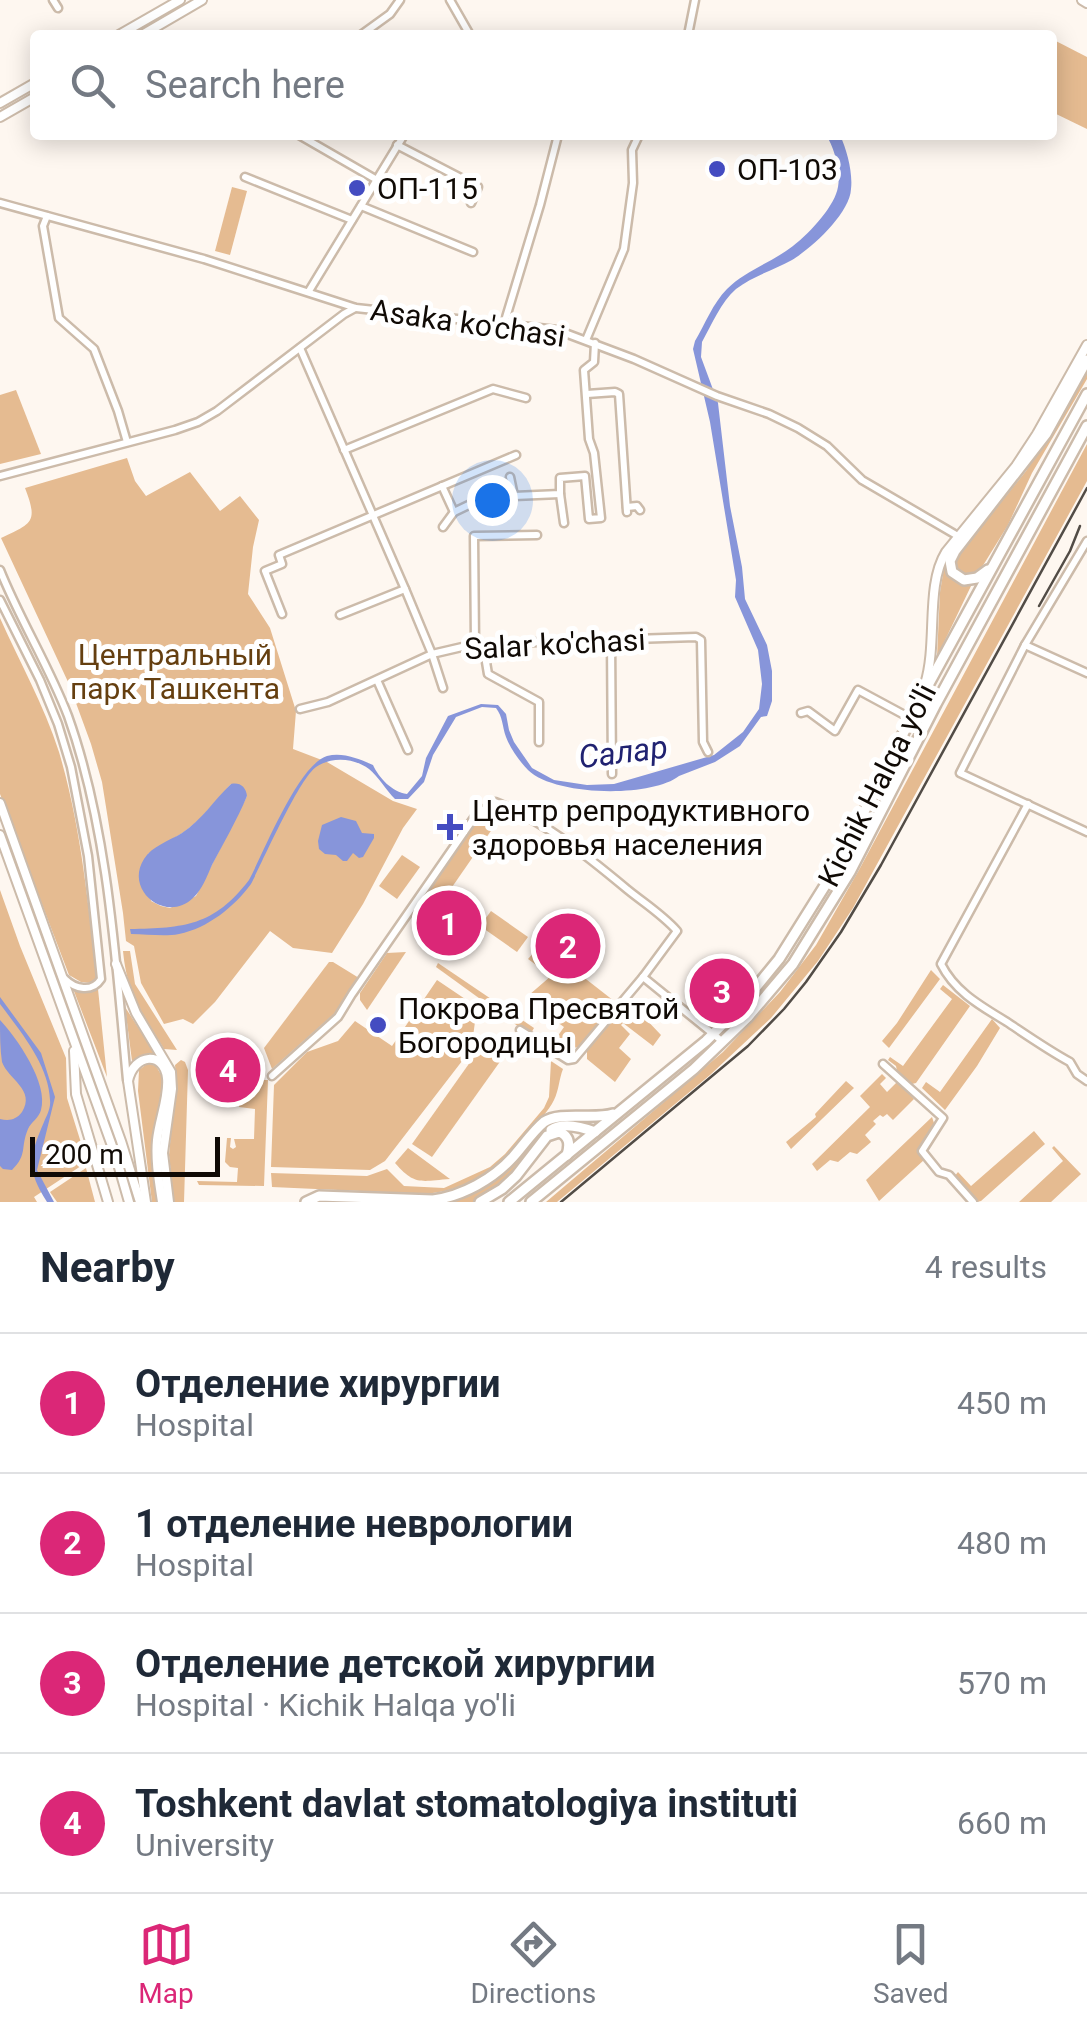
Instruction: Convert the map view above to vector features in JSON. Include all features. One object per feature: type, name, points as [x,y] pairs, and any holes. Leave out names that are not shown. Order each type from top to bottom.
[{"type":"highway","points":[[992,567],[972,580],[964,580],[954,575],[950,561],[961,538],[1046,434],[1087,360]]},
{"type":"highway","name":"Kichik Halqa yo'li","points":[[509,1202],[714,1034],[771,970],[836,868],[921,698],[1087,394]]},
{"type":"highway","name":"Kichik Halqa yo'li","points":[[531,1202],[694,1069],[779,982],[850,872],[1087,426]]},
{"type":"highway","points":[[306,1202],[319,1196],[444,1198],[500,1170],[550,1118],[603,1117],[620,1111]]},
{"type":"highway","points":[[480,1202],[516,1176],[553,1128],[582,1127],[595,1132]]},
{"type":"highway","points":[[547,1136],[554,1132],[564,1134],[568,1144],[566,1155]]},
{"type":"main road","points":[[128,30],[180,0]]},
{"type":"main road","points":[[151,30],[202,0]]},
{"type":"main road","points":[[0,103],[30,86]]},
{"type":"main road","points":[[0,117],[30,100]]},
{"type":"main road","points":[[921,698],[931,666],[937,570],[946,552],[961,538],[1038,434],[1087,345]]},
{"type":"main road","points":[[0,803],[129,1202]]},
{"type":"main road","points":[[0,835],[38,925]]},
{"type":"main road","points":[[50,958],[61,974],[143,1202]]},
{"type":"main road","points":[[116,964],[131,1003],[172,1076],[164,1146],[165,1202]]},
{"type":"main road","points":[[71,1032],[76,1094],[108,1202]]},
{"type":"main road","points":[[143,1202],[128,1081],[133,1066],[146,1059],[158,1063],[166,1076],[157,1146],[165,1202]]},
{"type":"street","points":[[368,30],[390,14],[400,0]]},
{"type":"street","points":[[450,0],[467,30]]},
{"type":"street","points":[[689,30],[695,0]]},
{"type":"street","points":[[308,140],[376,180]]},
{"type":"street","points":[[310,292],[400,140]]},
{"type":"street","points":[[504,324],[557,140]]},
{"type":"street","points":[[585,476],[590,520],[601,517],[584,370],[594,362],[590,342],[624,248],[636,140]]},
{"type":"street","points":[[397,145],[479,188],[471,203]]},
{"type":"street","points":[[245,176],[352,220]]},
{"type":"street","name":"Asaka ko'chasi","points":[[0,203],[356,308],[557,330],[768,414],[813,436],[862,480],[961,538]]},
{"type":"street","points":[[361,206],[473,252]]},
{"type":"street","points":[[46,216],[43,226],[59,318],[94,350],[127,442]]},
{"type":"street","points":[[0,476],[198,422],[356,308]]},
{"type":"street","points":[[300,348],[405,588],[443,688]]},
{"type":"street","points":[[344,450],[493,389],[526,398]]},
{"type":"street","points":[[586,394],[619,394],[627,509],[638,506],[640,510]]},
{"type":"street","points":[[282,614],[265,571],[282,564],[278,555],[516,455]]},
{"type":"street","points":[[564,524],[560,478],[596,475]]},
{"type":"street","points":[[510,477],[514,496],[560,494]]},
{"type":"street","points":[[442,486],[454,512]]},
{"type":"street","points":[[442,527],[454,512],[477,501]]},
{"type":"street","points":[[538,535],[474,536],[479,644],[488,674],[539,702],[539,742]]},
{"type":"street","points":[[1087,541],[1025,644],[960,773],[1087,832]]},
{"type":"street","points":[[1078,558],[1087,560]]},
{"type":"street","points":[[0,570],[18,616],[52,676],[82,762],[101,852],[128,1081]]},
{"type":"street","points":[[340,616],[405,588]]},
{"type":"street","points":[[0,600],[58,724],[71,767],[88,856],[102,973],[98,984],[86,988],[72,985],[61,974]]},
{"type":"street","name":"Salar ko'chasi","points":[[300,709],[328,702],[432,654],[479,644],[696,637],[701,640],[703,742],[708,752]]},
{"type":"street","points":[[610,638],[612,774]]},
{"type":"street","points":[[1025,644],[1087,673]]},
{"type":"street","points":[[377,680],[408,750]]},
{"type":"street","points":[[801,713],[808,711],[835,731],[858,690],[911,719]]},
{"type":"street","points":[[272,1076],[338,1017],[476,815],[495,802],[553,832],[676,928],[643,977],[574,1059],[568,1060],[520,1030]]},
{"type":"street","points":[[1028,804],[940,964],[947,976],[978,1004],[1070,1062],[1087,1082]]},
{"type":"street","points":[[643,977],[723,1042]]},
{"type":"street","points":[[883,1064],[942,1118],[922,1151],[939,1172],[949,1175],[974,1202]]},
{"type":"green space","points":[[1057,42],[1087,57],[1087,129],[1057,114]]},
{"type":"green space","points":[[232,187],[247,191],[230,255],[215,251]]},
{"type":"green space","points":[[1087,370],[1087,379],[979,572],[972,577],[959,574],[954,561],[1026,471]]},
{"type":"green space","points":[[16,390],[41,454],[0,464],[0,395]]},
{"type":"green space","points":[[1087,444],[1087,481],[853,908],[818,961],[771,1018],[710,1075],[557,1202],[546,1202],[723,1052],[780,992],[816,945]]},
{"type":"green space","name":"Центральный парк Ташкента","points":[[127,458],[135,481],[146,496],[190,472],[220,511],[240,496],[259,520],[248,594],[270,628],[296,711],[293,749],[327,762],[393,801],[417,809],[332,953],[293,948],[270,931],[193,1024],[183,1019],[164,1024],[141,983],[134,946],[126,941],[102,782],[91,744],[69,684],[1,538],[30,520],[25,488]],"holes":[[[231,784],[247,796],[196,896],[170,908],[151,901],[148,854],[200,819]]]},
{"type":"green space","points":[[945,562],[953,579],[971,586],[937,657],[940,592]]},
{"type":"green space","points":[[0,618],[46,718],[67,780],[97,980],[91,983],[69,975],[0,794]]},
{"type":"green space","points":[[498,809],[504,812],[432,916],[426,896],[481,814]]},
{"type":"green space","points":[[402,855],[420,867],[397,899],[379,886]]},
{"type":"green space","points":[[0,890],[66,1058],[67,1098],[87,1162],[34,1197],[37,1202],[0,1202]]},
{"type":"green space","points":[[491,911],[528,937],[517,952],[480,926]]},
{"type":"green space","points":[[541,944],[623,1008],[632,999],[661,1035],[653,1046],[621,1025],[630,1034],[619,1048],[631,1059],[615,1082],[587,1059],[587,1051],[581,1047],[560,1049],[553,1043],[564,1027],[550,1017],[553,1008],[529,995],[551,976],[528,959]]},
{"type":"green space","points":[[123,951],[130,951],[135,984],[177,1050],[164,1049],[142,1014],[128,979]]},
{"type":"green space","points":[[406,952],[367,1010],[360,993],[387,953]]},
{"type":"green space","points":[[329,962],[359,978],[335,1013],[272,1069],[264,1048]]},
{"type":"green space","points":[[438,963],[534,1028],[530,1035],[436,967]]},
{"type":"green space","points":[[931,970],[940,979],[889,1048],[882,1041]]},
{"type":"green space","points":[[437,980],[477,1007],[472,1044],[385,1161],[370,1170],[271,1167],[274,1085],[307,1052],[338,1041],[355,1021],[392,1046]]},
{"type":"green space","points":[[943,985],[970,1006],[912,1084],[888,1060],[890,1057],[903,1066],[952,999],[940,989]]},
{"type":"green space","points":[[72,986],[88,991],[98,989],[107,1077]]},
{"type":"green space","points":[[125,1007],[158,1058],[145,1055],[132,1061]]},
{"type":"green space","points":[[992,1019],[1000,1028],[945,1110],[922,1088],[926,1082],[940,1092]]},
{"type":"green space","points":[[498,1041],[509,1049],[432,1157],[412,1144],[478,1051]]},
{"type":"green space","points":[[181,1060],[188,1070],[184,1202],[174,1202],[169,1155],[175,1065]]},
{"type":"green space","points":[[551,1061],[563,1069],[549,1108],[508,1155],[472,1181],[426,1194],[272,1187],[271,1173],[367,1176],[387,1169],[404,1186],[444,1188],[490,1167],[544,1108],[549,1097]]},
{"type":"green space","points":[[148,1063],[156,1066],[163,1078],[153,1147],[158,1202],[152,1202],[138,1091],[139,1070]]},
{"type":"green space","points":[[882,1074],[886,1078],[880,1084],[887,1092],[898,1081],[914,1099],[893,1120],[887,1114],[873,1121],[876,1124],[865,1135],[871,1142],[857,1154],[850,1152],[838,1162],[830,1160],[817,1171],[812,1164],[870,1107],[860,1096]]},
{"type":"green space","points":[[268,1080],[264,1186],[199,1185],[197,1181],[237,1182],[238,1168],[225,1162],[227,1138],[231,1138],[233,1149],[234,1139],[254,1139],[255,1109],[239,1107],[240,1083]]},
{"type":"green space","points":[[846,1081],[854,1088],[791,1149],[786,1142],[816,1117]]},
{"type":"green space","points":[[932,1117],[935,1126],[919,1149],[924,1160],[879,1201],[866,1180]]},
{"type":"green space","points":[[591,1121],[552,1123],[527,1159],[502,1185],[473,1202],[447,1202],[475,1190],[548,1123]]},
{"type":"green space","points":[[1034,1131],[1045,1144],[981,1201],[977,1202],[954,1177],[958,1172],[971,1186]]},
{"type":"green space","points":[[1054,1146],[1081,1174],[1051,1202],[1019,1202],[1063,1161]]},
{"type":"green space","points":[[408,1148],[450,1179],[425,1181],[408,1175],[395,1163]]},
{"type":"green space","points":[[86,1168],[95,1202],[57,1202],[50,1192]]},
{"type":"water","name":"Салар","points":[[828,140],[842,140],[849,162],[851,189],[844,209],[829,229],[800,254],[736,289],[702,342],[701,357],[718,403],[745,599],[767,645],[772,671],[772,701],[767,716],[761,717],[740,746],[715,762],[666,783],[626,791],[580,789],[541,779],[528,770],[510,746],[496,708],[482,707],[456,717],[433,755],[424,782],[408,799],[395,799],[372,772],[357,762],[322,763],[291,803],[251,884],[237,901],[210,922],[179,934],[131,934],[130,929],[197,921],[236,895],[249,880],[294,792],[316,763],[333,755],[357,758],[373,765],[387,784],[407,794],[422,776],[426,758],[448,716],[481,704],[498,705],[506,714],[514,742],[532,768],[554,780],[587,785],[614,784],[714,755],[743,732],[759,709],[762,684],[758,650],[735,597],[736,580],[710,422],[693,349],[727,289],[793,246],[828,209],[839,180]]},
{"type":"water","points":[[231,784],[242,786],[247,796],[199,891],[182,905],[171,907],[151,900],[139,882],[139,871],[147,854],[189,828]]},
{"type":"water","points":[[341,817],[356,821],[362,833],[374,834],[363,857],[353,853],[343,861],[319,849],[322,825]]},
{"type":"water","points":[[0,997],[41,1053],[55,1097],[37,1170],[54,1202],[47,1202],[40,1191],[32,1163],[50,1103],[45,1074],[0,1004]]},
{"type":"water","points":[[0,1020],[30,1062],[42,1099],[40,1113],[28,1129],[20,1160],[12,1170],[0,1166],[0,1119],[17,1117],[26,1097],[2,1062]]},
{"type":"railway","points":[[561,1202],[748,1046],[806,982],[881,865],[1087,488]]},
{"type":"railway","points":[[1039,606],[1080,526]]},
{"type":"place","name":"ОП-103","points":[[717,169]]},
{"type":"place","name":"ОП-115","points":[[357,188]]},
{"type":"place","name":"Центр репродуктивного здоровья населения","points":[[450,827]]},
{"type":"place","name":"Отделение хирургии","points":[[449,923]]},
{"type":"place","name":"1 отделение неврологии","points":[[568,946]]},
{"type":"place","name":"Отделение детской хирургии","points":[[722,991]]},
{"type":"place","name":"Покрова Пресвятой Богородицы","points":[[378,1025]]},
{"type":"place","name":"Toshkent davlat stomatologiya instituti","points":[[228,1070]]}]
